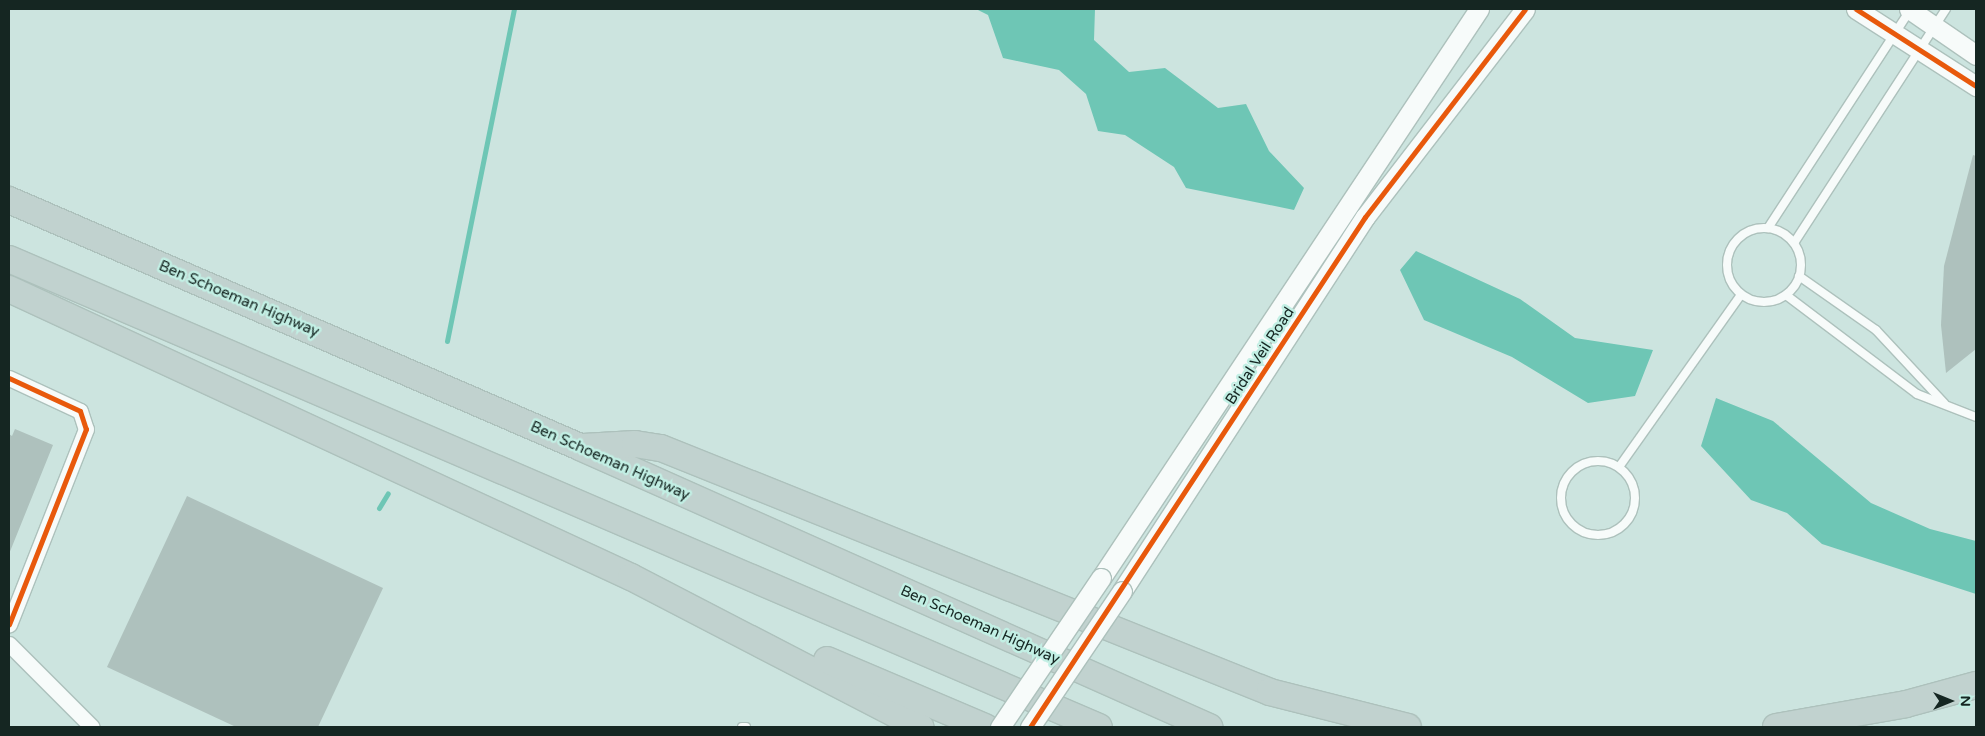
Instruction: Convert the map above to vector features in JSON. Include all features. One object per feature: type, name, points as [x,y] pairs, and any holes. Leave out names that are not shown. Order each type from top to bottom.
[{"type":"highway","name":"Ben Schoeman Highway","points":[[9,200],[580,447],[1210,727]]},
{"type":"highway","points":[[9,259],[1098,727]]},
{"type":"highway","points":[[9,289],[631,576],[985,727]]},
{"type":"highway","points":[[580,447],[635,444],[661,448],[1270,692],[1408,727]]},
{"type":"highway","points":[[631,576],[920,727]]},
{"type":"highway","points":[[1776,727],[1906,704],[1976,685]]},
{"type":"street","name":"Bridal Veil Road","points":[[1000,727],[1479,9]]},
{"type":"street","name":"Bridal Veil Road","points":[[1030,727],[1122,591],[1365,217],[1525,9]]},
{"type":"street","points":[[1856,9],[1976,86]]},
{"type":"street","points":[[1910,9],[1976,55]]},
{"type":"street","points":[[9,378],[80,411],[86,429],[9,624]]},
{"type":"street","points":[[9,644],[92,727]]},
{"type":"lane","points":[[1768,228],[1910,9]]},
{"type":"lane","points":[[1794,243],[1946,9]]},
{"type":"lane","points":[[1768,228],[1785,234],[1794,243],[1801,264],[1799,276],[1786,295],[1764,303],[1741,295],[1728,273],[1730,248],[1749,231],[1768,228]]},
{"type":"lane","points":[[1799,276],[1876,330],[1944,402]]},
{"type":"lane","points":[[1619,467],[1741,295]]},
{"type":"lane","points":[[1786,295],[1911,391],[1944,402],[1976,417]]},
{"type":"lane","points":[[1595,460],[1619,467],[1630,480],[1635,497],[1628,520],[1610,534],[1598,535],[1575,528],[1566,518],[1561,493],[1572,471],[1595,460]]},
{"type":"shaded area","points":[[976,9],[1095,9],[1094,40],[1129,72],[1165,68],[1218,108],[1246,104],[1269,151],[1304,188],[1294,210],[1186,188],[1174,167],[1125,135],[1098,131],[1086,94],[1059,70],[1003,58],[988,15]]},
{"type":"shaded area","points":[[1416,251],[1520,299],[1575,338],[1653,350],[1635,396],[1588,403],[1512,357],[1424,320],[1400,270]]},
{"type":"shaded area","points":[[1716,398],[1773,421],[1871,503],[1930,529],[1976,541],[1976,594],[1822,544],[1787,513],[1751,500],[1701,446]]},
{"type":"building","points":[[1973,155],[1976,156],[1976,349],[1946,373],[1941,325],[1944,266]]},
{"type":"building","points":[[15,429],[53,445],[9,554],[9,434],[12,436]]},
{"type":"building","points":[[187,496],[383,588],[318,727],[236,727],[107,667]]},
{"type":"waterway","points":[[447,341],[514,9]]},
{"type":"waterway","points":[[379,508],[388,493]]},
{"type":"cycle path","points":[[1030,727],[1365,217],[1525,9]]},
{"type":"cycle path","points":[[1856,9],[1976,86]]},
{"type":"cycle path","points":[[9,378],[80,411],[86,429],[9,624]]}]
